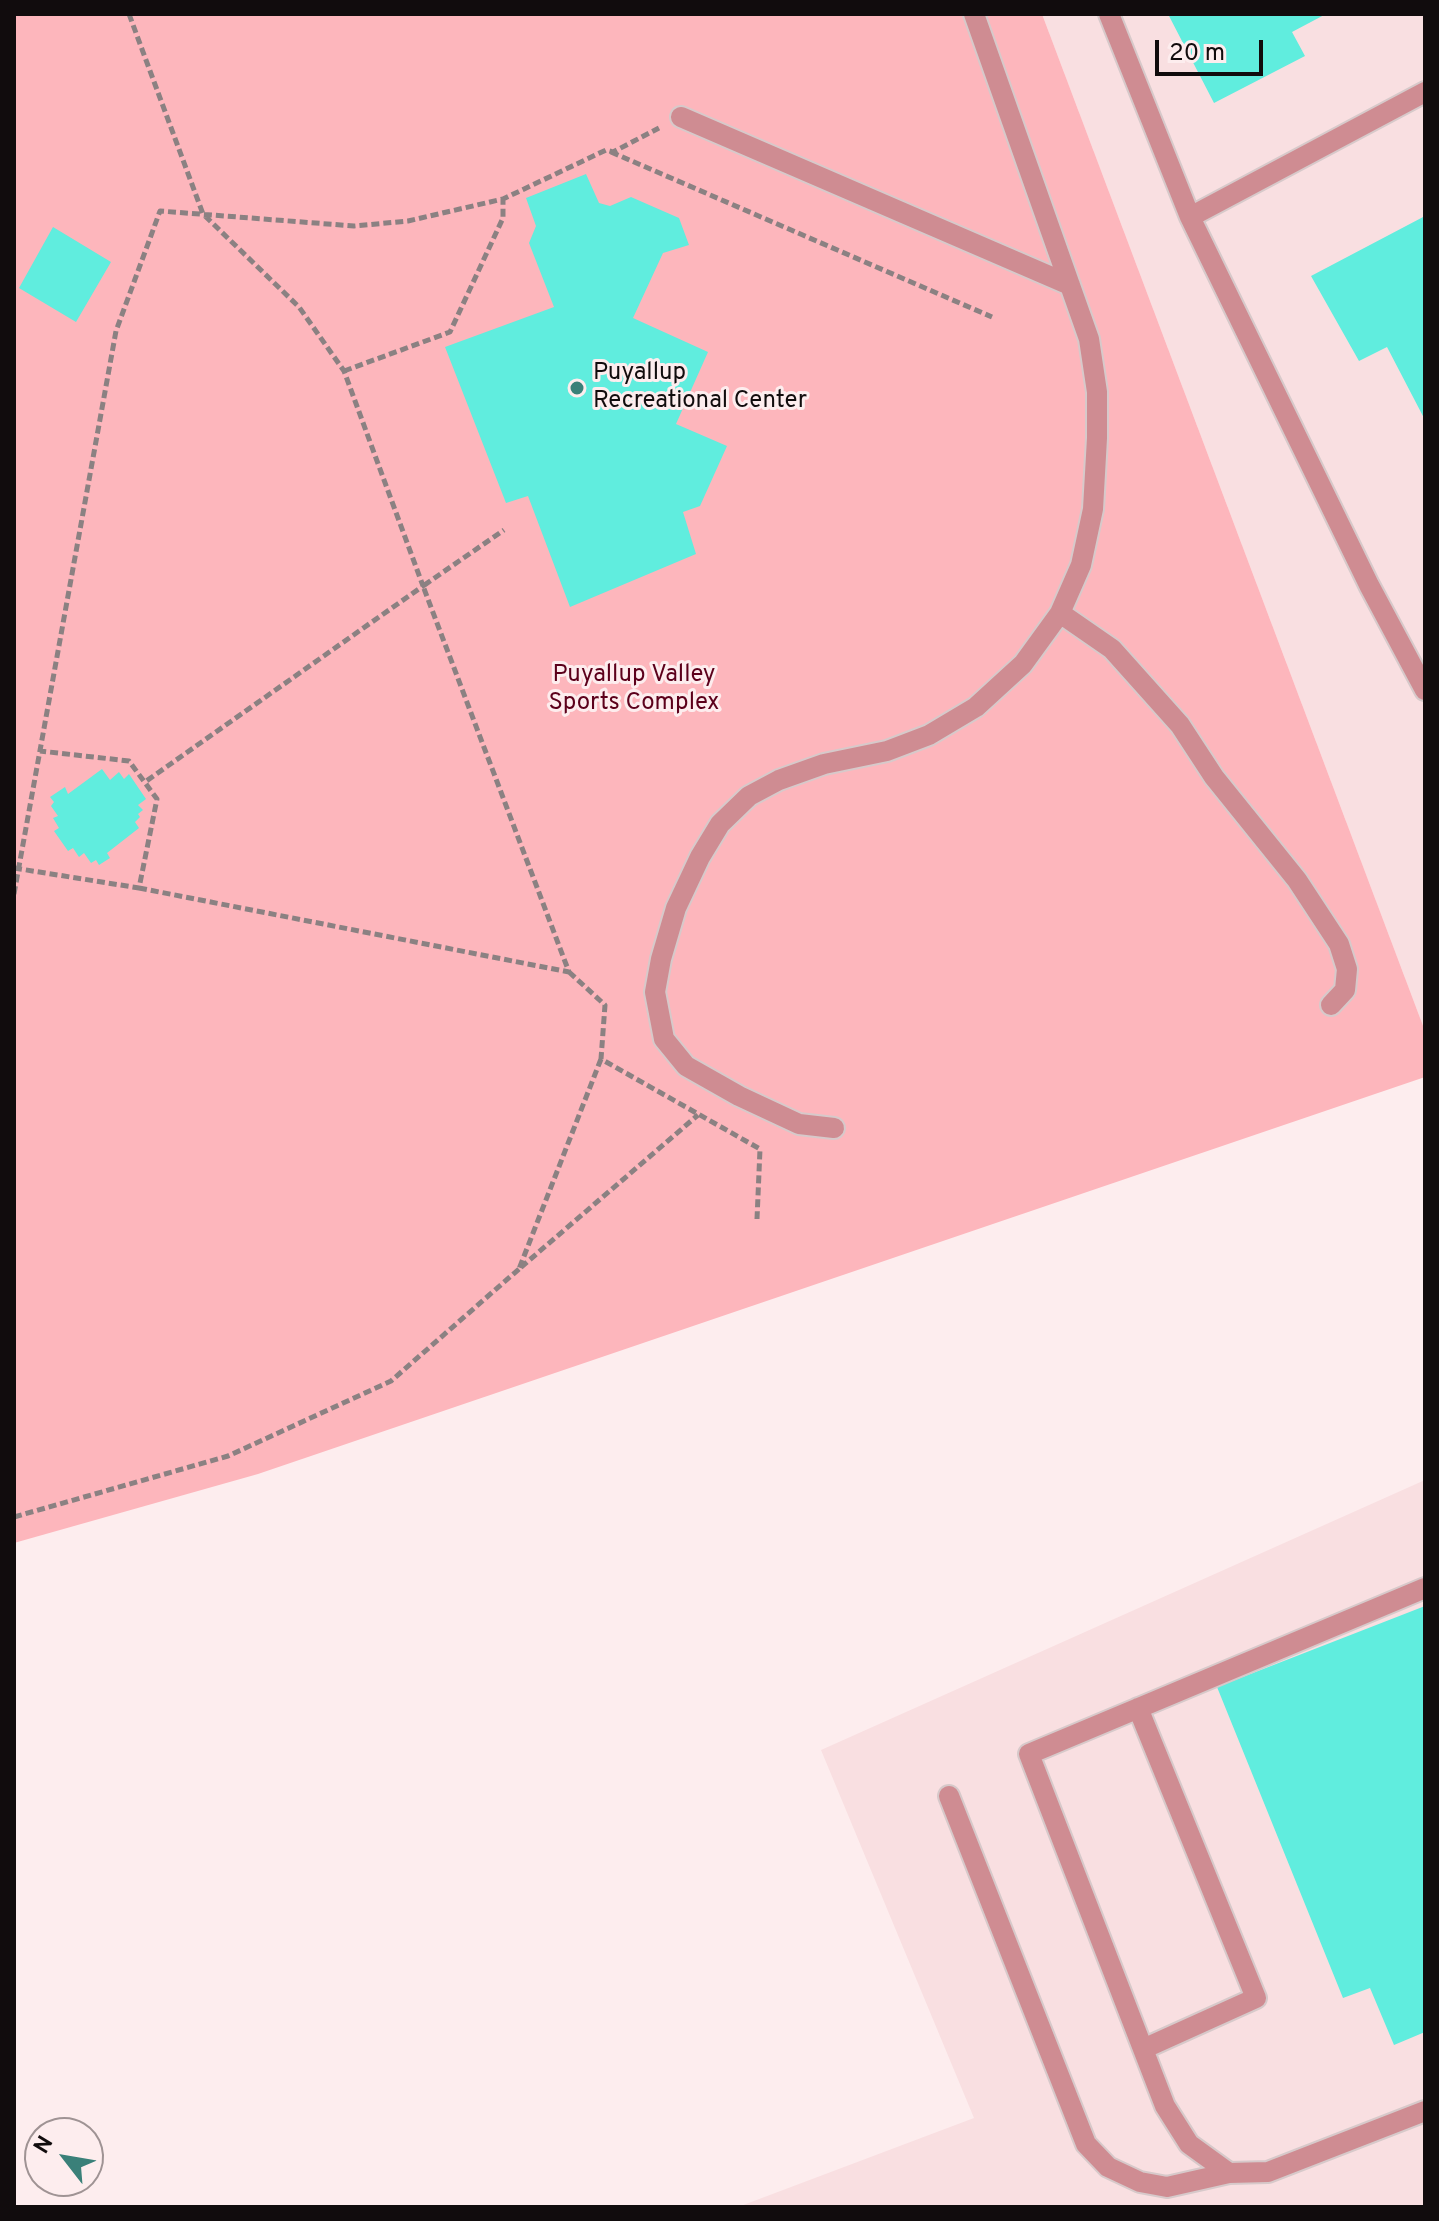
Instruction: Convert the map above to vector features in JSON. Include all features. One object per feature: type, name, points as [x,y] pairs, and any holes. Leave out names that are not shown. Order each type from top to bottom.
[{"type":"lane","points":[[834,1128],[799,1124],[739,1096],[686,1066],[664,1039],[655,992],[676,908],[700,857],[720,824],[749,796],[779,780],[824,764],[887,751],[929,735],[976,707],[1023,664],[1060,613],[1081,565],[1093,509],[1097,438],[1097,392],[1089,339],[974,14]]},
{"type":"lane","points":[[1109,14],[1190,217],[1369,585],[1425,690]]},
{"type":"lane","points":[[1190,217],[1425,92]]},
{"type":"lane","points":[[681,117],[1070,285]]},
{"type":"lane","points":[[1060,613],[1112,649],[1180,725],[1214,777],[1297,880],[1339,944],[1347,969],[1345,990],[1331,1005]]},
{"type":"lane","points":[[1229,2173],[1189,2144],[1165,2106],[1029,1754],[1425,1588]]},
{"type":"lane","points":[[1138,1708],[1256,1998],[1143,2049]]},
{"type":"lane","points":[[949,1796],[1086,2144],[1108,2167],[1140,2182],[1167,2187],[1229,2173],[1268,2172],[1425,2111]]},
{"type":"path","points":[[16,869],[139,888],[569,972],[344,371],[299,307],[203,214],[129,14]]},
{"type":"path","points":[[14,894],[16,869],[116,331],[160,211],[354,226],[408,221],[503,199],[606,150],[613,152],[681,117]]},
{"type":"path","points":[[606,150],[992,317]]},
{"type":"path","points":[[344,371],[450,332],[503,218],[503,199]]},
{"type":"path","points":[[145,782],[504,530]]},
{"type":"path","points":[[40,751],[129,761],[145,782],[157,799],[139,888]]},
{"type":"path","points":[[519,1269],[601,1059]]},
{"type":"path","points":[[14,1517],[228,1456],[391,1381],[698,1115]]},
{"type":"shaded area","points":[[1042,14],[1425,14],[1425,1031]]},
{"type":"shaded area","points":[[1425,1480],[1425,2207],[738,2207],[974,2118],[821,1750]]},
{"type":"green space","name":"Puyallup Valley Sports Complex","points":[[14,14],[1042,14],[1425,1031],[1425,1077],[258,1474],[14,1543]]},
{"type":"building","points":[[1168,14],[1326,14],[1292,32],[1305,56],[1214,103]]},
{"type":"building","name":"Puyallup Recreational Center","points":[[586,174],[599,203],[610,206],[631,197],[679,218],[689,245],[663,253],[633,318],[708,352],[676,424],[727,446],[700,506],[683,512],[696,554],[570,607],[528,496],[506,503],[445,347],[554,307],[529,243],[536,226],[526,198]]},
{"type":"building","points":[[1425,216],[1425,420],[1387,347],[1359,361],[1311,276]]},
{"type":"building","points":[[53,227],[111,262],[76,322],[19,288]]},
{"type":"building","points":[[102,769],[110,780],[119,772],[124,779],[129,774],[146,799],[138,805],[143,810],[135,822],[139,828],[107,853],[110,858],[99,865],[96,860],[91,863],[84,853],[79,857],[73,848],[68,851],[54,831],[59,828],[53,818],[58,816],[51,806],[54,802],[50,797],[65,787],[68,794]]},
{"type":"building","points":[[1425,1606],[1425,2032],[1394,2045],[1370,1988],[1343,1998],[1217,1687]]},
{"type":"place","name":"Puyallup Recreational Center","points":[[577,388]]}]
